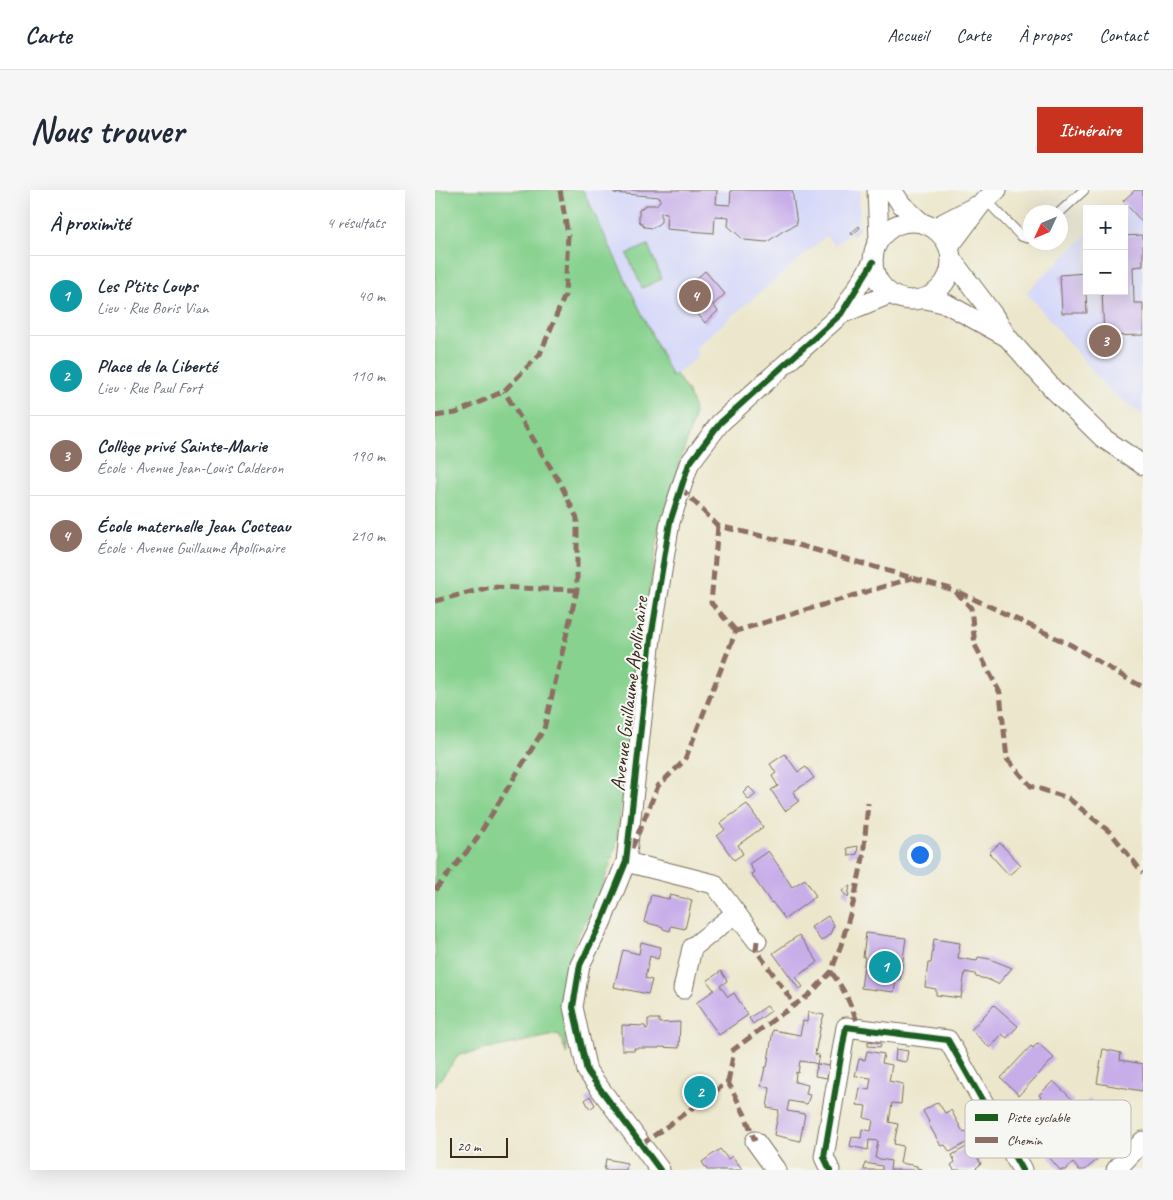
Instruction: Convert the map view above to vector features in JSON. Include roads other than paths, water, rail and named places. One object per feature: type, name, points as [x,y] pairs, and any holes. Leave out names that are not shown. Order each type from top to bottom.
[{"type":"street","points":[[877,190],[879,239],[873,262],[875,274],[880,285],[889,294],[901,299],[914,301],[926,299],[947,304],[1008,338]]},
{"type":"street","points":[[892,190],[901,204],[943,237],[951,254],[995,316],[1008,338],[1053,389],[1103,438],[1143,465]]},
{"type":"street","points":[[879,239],[887,231],[898,225],[910,222],[928,226],[988,198]]},
{"type":"street","points":[[926,299],[937,292],[945,283],[951,272],[951,254],[988,198]]},
{"type":"street","name":"Avenue Guillaume Apollinaire","points":[[660,1170],[587,1071],[573,1007],[580,965],[601,922],[626,862],[652,628],[670,522],[689,464],[720,423],[841,314],[873,262]]},
{"type":"street","name":"Avenue Guillaume Apollinaire","points":[[841,314],[889,294]]},
{"type":"street","points":[[626,862],[714,884],[757,941]]},
{"type":"street","points":[[683,989],[692,948],[737,913]]},
{"type":"street","points":[[830,1170],[824,1156],[846,1027],[948,1040],[982,1100]]},
{"type":"street","points":[[755,1141],[775,1170]]},
{"type":"street","points":[[1131,1154],[1143,1141]]},
{"type":"street","points":[[1015,1158],[1022,1170]]},
{"type":"street","points":[[1116,1170],[1127,1158]]},
{"type":"lane","points":[[1068,205],[1084,190]]},
{"type":"lane","points":[[988,198],[1023,237]]},
{"type":"place","name":"École maternelle Jean Cocteau","points":[[695,296]]},
{"type":"place","name":"Collège privé Sainte-Marie","points":[[1105,341]]},
{"type":"place","name":"Les P'tits Loups","points":[[885,967]]},
{"type":"place","name":"Place de la Liberté","points":[[700,1092]]}]
